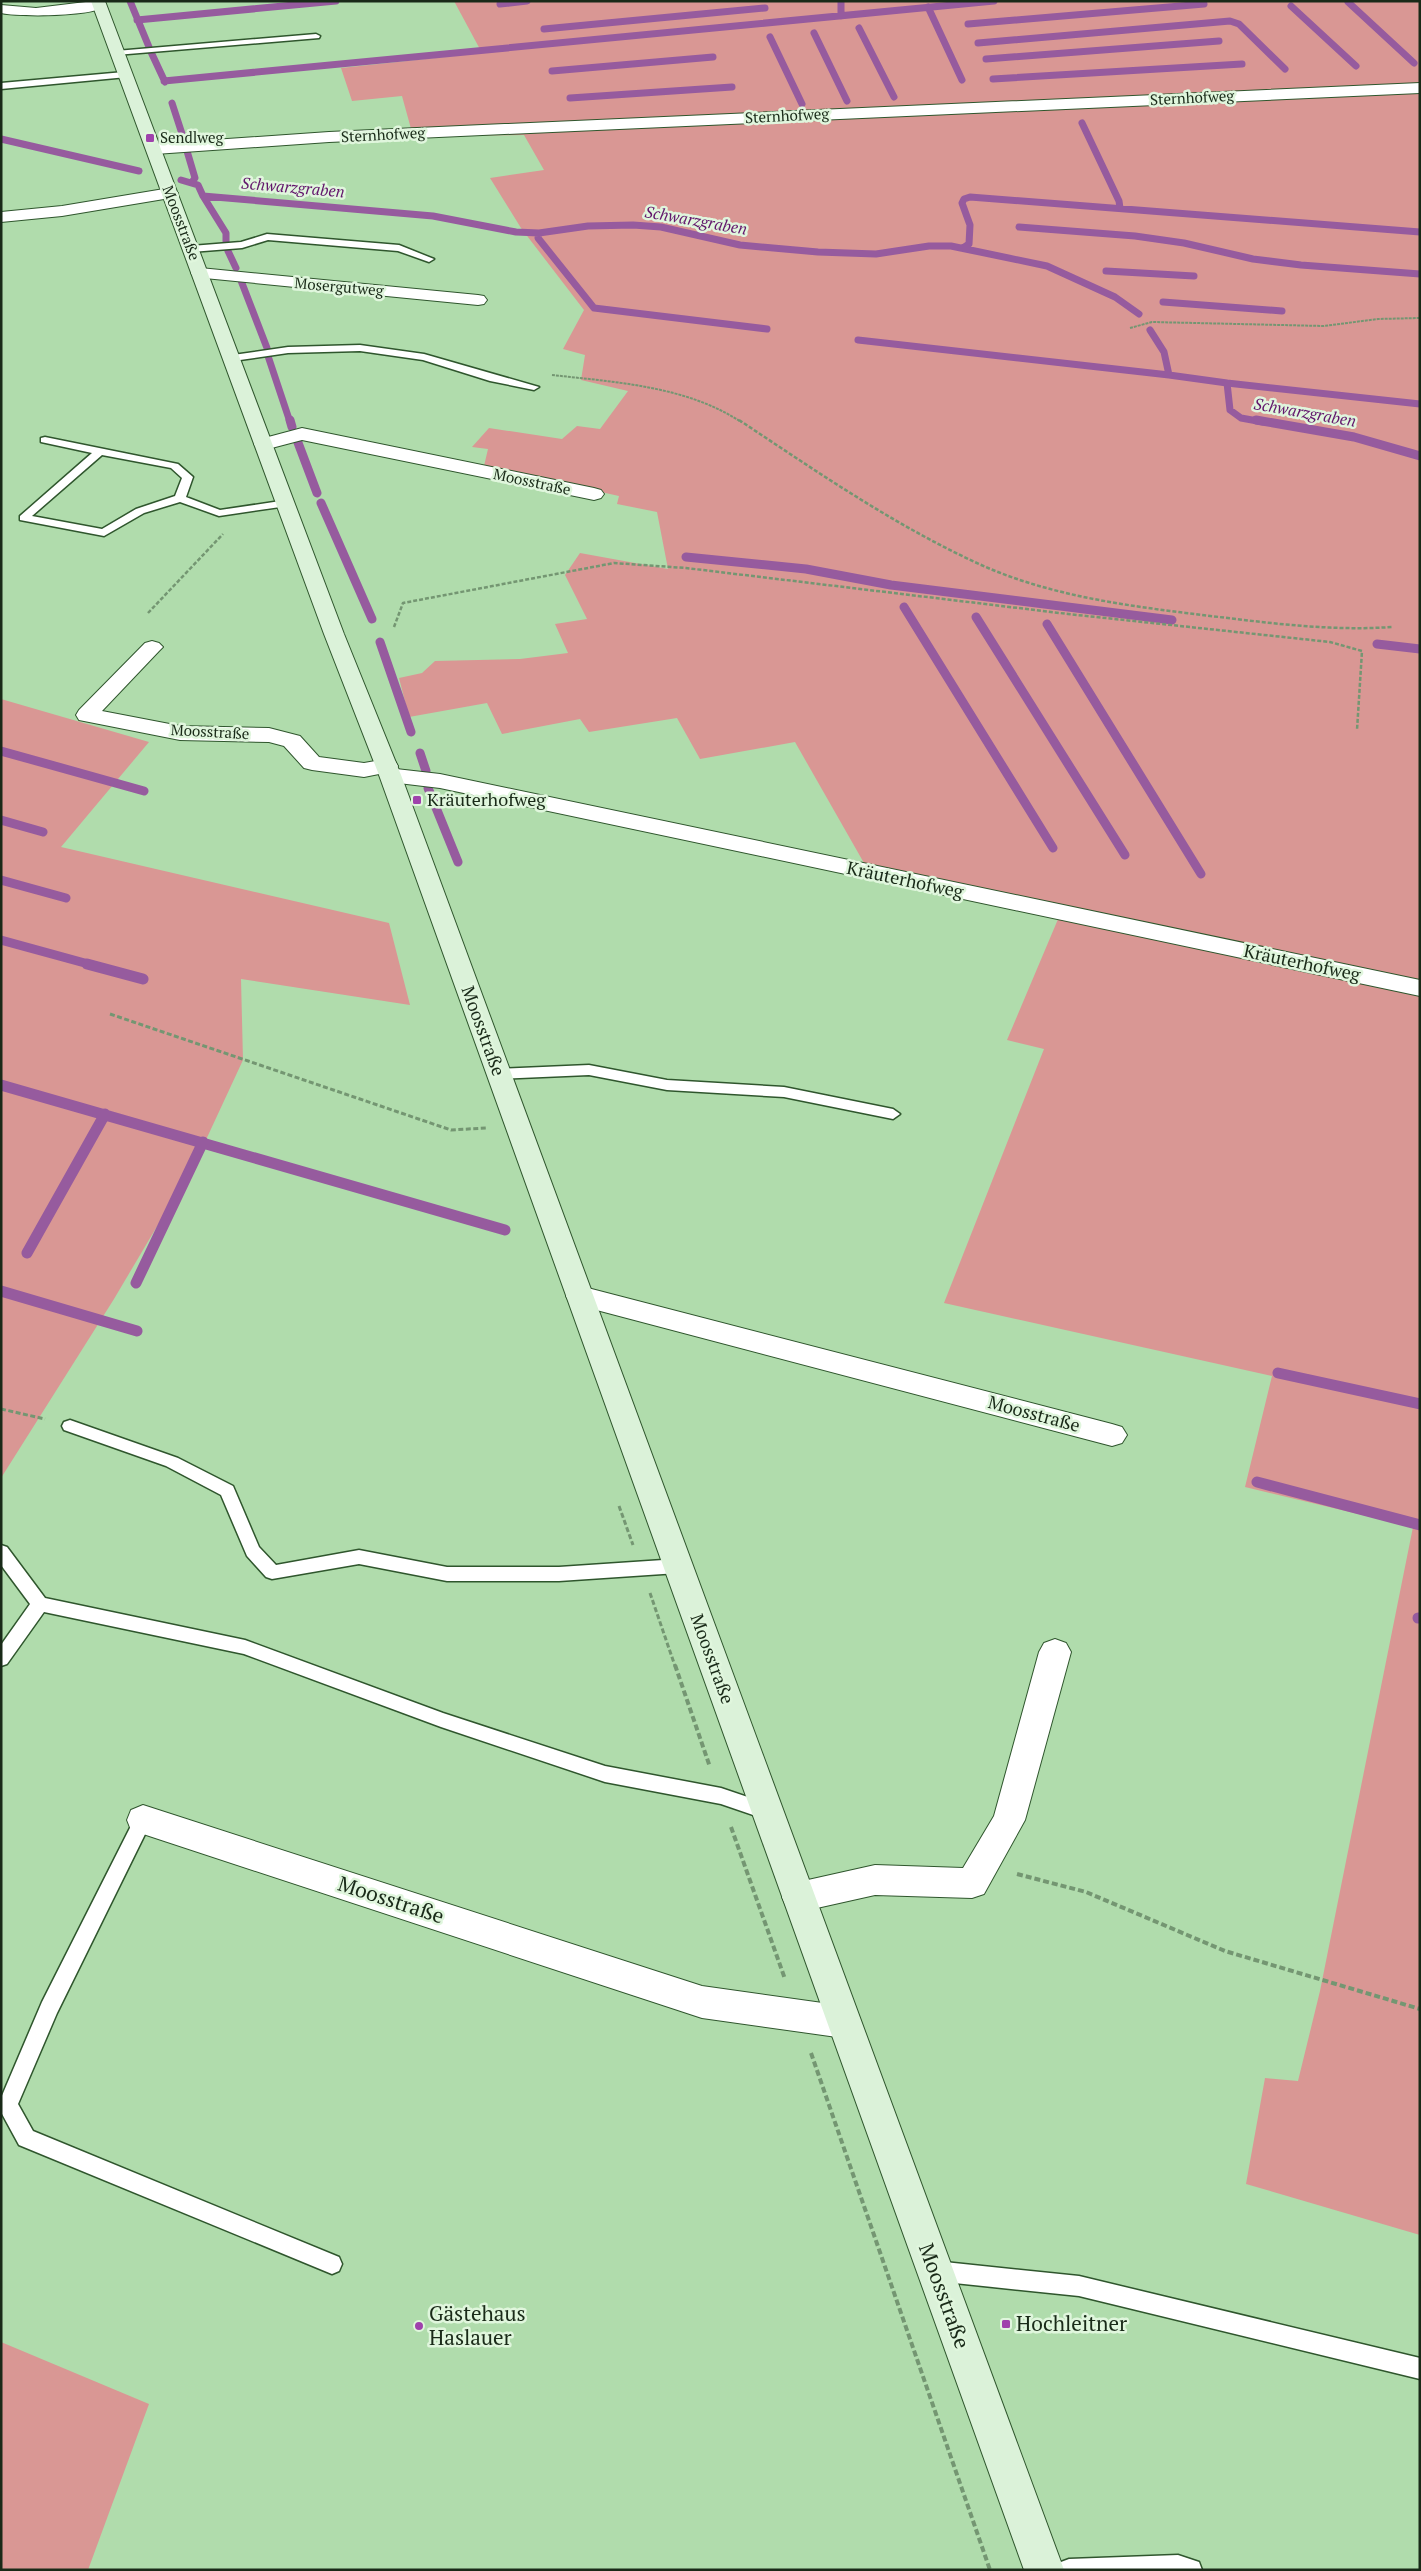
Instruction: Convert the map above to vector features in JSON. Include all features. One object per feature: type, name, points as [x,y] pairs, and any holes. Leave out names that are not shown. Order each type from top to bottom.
[{"type":"street","points":[[1,10],[10,12],[33,11],[99,3]]},
{"type":"street","name":"Moosstraße","points":[[99,3],[120,64],[155,149],[233,358],[334,634],[389,771],[1044,2570]]},
{"type":"street","name":"Sternhofweg","points":[[155,149],[329,137],[1420,88]]},
{"type":"street","points":[[1,217],[62,210],[170,193]]},
{"type":"street","name":"Mosergutweg","points":[[196,261],[478,300]]},
{"type":"street","name":"Moosstraße","points":[[264,444],[302,434],[594,494]]},
{"type":"street","name":"Moosstraße","points":[[152,646],[87,715],[180,734],[268,735],[292,741],[312,763],[364,770],[389,771]]},
{"type":"street","name":"Kräuterhofweg","points":[[389,771],[1420,988]]},
{"type":"street","name":"Moosstraße","points":[[580,1296],[1112,1435]]},
{"type":"street","points":[[799,1897],[875,1880],[972,1882],[1009,1820],[1055,1652]]},
{"type":"street","name":"Moosstraße","points":[[143,1820],[702,2002],[844,2022]]},
{"type":"lane","points":[[1,86],[120,64],[316,36]]},
{"type":"lane","points":[[196,261],[267,237],[398,248],[429,259]]},
{"type":"lane","points":[[233,358],[288,350],[360,348],[424,357],[500,380],[534,387]]},
{"type":"lane","points":[[45,440],[174,466],[188,477],[180,498]]},
{"type":"lane","points":[[100,451],[24,518],[104,533],[140,511],[180,498],[219,513],[287,503]]},
{"type":"lane","points":[[499,1074],[589,1070],[667,1085],[784,1092],[893,1114]]},
{"type":"lane","points":[[70,1426],[172,1462],[227,1491],[253,1552],[272,1572],[359,1557],[447,1574],[559,1574],[678,1566]]},
{"type":"lane","points":[[1,1552],[40,1604],[245,1647],[441,1720],[596,1771],[721,1796],[768,1812]]},
{"type":"lane","points":[[1,1659],[40,1604]]},
{"type":"lane","points":[[143,1820],[49,2008],[8,2105],[26,2138],[332,2264]]},
{"type":"lane","points":[[936,2271],[1078,2286],[1420,2369]]},
{"type":"lane","points":[[1069,2570],[1178,2566],[1191,2570]]},
{"type":"path","points":[[1130,328],[1152,322],[1324,326],[1378,319],[1420,318]]},
{"type":"path","points":[[500,380],[547,374],[602,381],[676,394],[726,412],[828,479],[906,526],[980,564],[1061,593],[1173,611],[1280,624],[1352,630],[1392,627]]},
{"type":"path","points":[[148,613],[225,533],[219,513]]},
{"type":"path","points":[[394,627],[403,603],[452,593],[547,577],[614,563],[686,568],[1068,614],[1330,642],[1362,651],[1357,730]]},
{"type":"path","points":[[110,1014],[451,1130],[487,1128],[516,1121]]},
{"type":"path","points":[[1,1409],[70,1426]]},
{"type":"path","points":[[982,1865],[1086,1892],[1225,1951],[1420,2009]]},
{"type":"shaded area","points":[[454,1],[1420,1],[1420,2235],[1246,2184],[1265,2078],[1298,2081],[1320,1991],[1413,1527],[1245,1487],[1272,1376],[944,1303],[1044,1049],[1007,1040],[1064,905],[864,863],[795,742],[700,759],[677,718],[589,732],[580,719],[502,734],[487,703],[409,717],[399,678],[422,673],[435,661],[520,659],[568,653],[555,624],[587,619],[565,575],[580,553],[668,569],[657,512],[617,504],[619,496],[484,466],[488,449],[472,447],[489,428],[562,439],[577,426],[600,429],[628,391],[581,380],[585,355],[563,349],[584,310],[521,228],[490,178],[544,170],[524,135],[413,136],[402,96],[352,101],[341,68],[482,53]]},
{"type":"shaded area","points":[[1,699],[149,742],[61,847],[389,923],[410,1005],[241,979],[243,1060],[198,1157],[114,1299],[1,1478]]},
{"type":"shaded area","points":[[1,2342],[149,2404],[88,2570],[1,2570]]},
{"type":"waterway","points":[[130,1],[138,20]]},
{"type":"waterway","points":[[138,20],[336,1]]},
{"type":"waterway","points":[[500,4],[527,1]]},
{"type":"waterway","points":[[841,1],[841,16]]},
{"type":"waterway","points":[[928,7],[994,1]]},
{"type":"waterway","points":[[1348,2],[1414,63]]},
{"type":"waterway","points":[[968,24],[1204,4]]},
{"type":"waterway","points":[[1291,6],[1356,66]]},
{"type":"waterway","points":[[841,16],[928,7]]},
{"type":"waterway","points":[[928,7],[962,80]]},
{"type":"waterway","points":[[544,29],[765,8]]},
{"type":"waterway","points":[[165,81],[841,16]]},
{"type":"waterway","points":[[138,20],[149,47]]},
{"type":"waterway","points":[[978,43],[1230,21],[1239,24],[1285,69]]},
{"type":"waterway","points":[[859,28],[894,97]]},
{"type":"waterway","points":[[814,33],[847,101]]},
{"type":"waterway","points":[[770,37],[802,104]]},
{"type":"waterway","points":[[986,59],[1219,41]]},
{"type":"waterway","points":[[151,52],[165,81]]},
{"type":"waterway","points":[[552,71],[713,57]]},
{"type":"waterway","points":[[993,79],[1242,64]]},
{"type":"waterway","points":[[570,98],[732,87]]},
{"type":"waterway","points":[[172,103],[185,143]]},
{"type":"waterway","points":[[1082,123],[1119,201],[1120,208]]},
{"type":"waterway","name":"Schwarzgraben","points":[[1,139],[139,171]]},
{"type":"waterway","points":[[187,151],[195,178],[192,182]]},
{"type":"waterway","name":"Schwarzgraben","points":[[181,180],[198,185],[203,196]]},
{"type":"waterway","name":"Schwarzgraben","points":[[203,196],[433,216],[516,232],[539,233]]},
{"type":"waterway","points":[[203,196],[226,233],[226,242]]},
{"type":"waterway","points":[[963,248],[969,244],[970,225],[962,203],[964,199],[970,197],[1420,232]]},
{"type":"waterway","name":"Schwarzgraben","points":[[539,233],[588,226],[633,225],[661,227],[740,245],[818,252],[876,254],[929,246],[951,246],[1047,266],[1115,297],[1139,314]]},
{"type":"waterway","points":[[1019,227],[1135,236],[1184,243],[1253,259],[1301,265],[1420,274]]},
{"type":"waterway","points":[[539,233],[538,238],[594,308],[767,329]]},
{"type":"waterway","points":[[228,251],[236,268]]},
{"type":"waterway","points":[[1106,271],[1194,276]]},
{"type":"waterway","points":[[240,278],[267,348]]},
{"type":"waterway","points":[[1163,302],[1282,311]]},
{"type":"waterway","name":"Schwarzgraben","points":[[1150,330],[1164,352],[1169,375]]},
{"type":"waterway","points":[[858,340],[1169,375]]},
{"type":"waterway","points":[[268,356],[290,422]]},
{"type":"waterway","name":"Schwarzgraben","points":[[1169,375],[1227,383]]},
{"type":"waterway","points":[[1227,383],[1420,404]]},
{"type":"waterway","name":"Schwarzgraben","points":[[1227,383],[1230,410],[1241,418],[1263,422]]},
{"type":"waterway","points":[[290,420],[292,427]]},
{"type":"waterway","name":"Schwarzgraben","points":[[1256,420],[1354,437],[1420,456]]},
{"type":"waterway","points":[[297,440],[317,493]]},
{"type":"waterway","points":[[321,503],[372,619]]},
{"type":"waterway","points":[[686,557],[806,569],[891,585],[1172,620]]},
{"type":"waterway","points":[[904,607],[1053,848]]},
{"type":"waterway","points":[[976,617],[1125,855]]},
{"type":"waterway","points":[[1047,624],[1201,874]]},
{"type":"waterway","points":[[380,642],[411,732]]},
{"type":"waterway","points":[[1377,644],[1420,649]]},
{"type":"waterway","points":[[1,751],[144,791]]},
{"type":"waterway","points":[[420,753],[426,771]]},
{"type":"waterway","points":[[428,788],[458,862]]},
{"type":"waterway","points":[[1,820],[43,832]]},
{"type":"waterway","points":[[1,880],[66,898]]},
{"type":"waterway","points":[[1,940],[92,965]]},
{"type":"waterway","points":[[87,964],[143,979]]},
{"type":"waterway","points":[[1,1085],[105,1115]]},
{"type":"waterway","points":[[27,1253],[105,1115]]},
{"type":"waterway","points":[[105,1115],[203,1143]]},
{"type":"waterway","points":[[136,1283],[203,1143]]},
{"type":"waterway","points":[[203,1143],[505,1230]]},
{"type":"waterway","points":[[1,1291],[137,1331]]},
{"type":"waterway","points":[[1278,1373],[1420,1404]]},
{"type":"waterway","points":[[1257,1482],[1420,1525]]},
{"type":"place","name":"Sendlweg","points":[[150,138]]},
{"type":"place","name":"Kräuterhofweg","points":[[417,800]]},
{"type":"place","name":"Hochleitner","points":[[1006,2324]]},
{"type":"place","name":"Gästehaus Haslauer","points":[[419,2326]]}]
